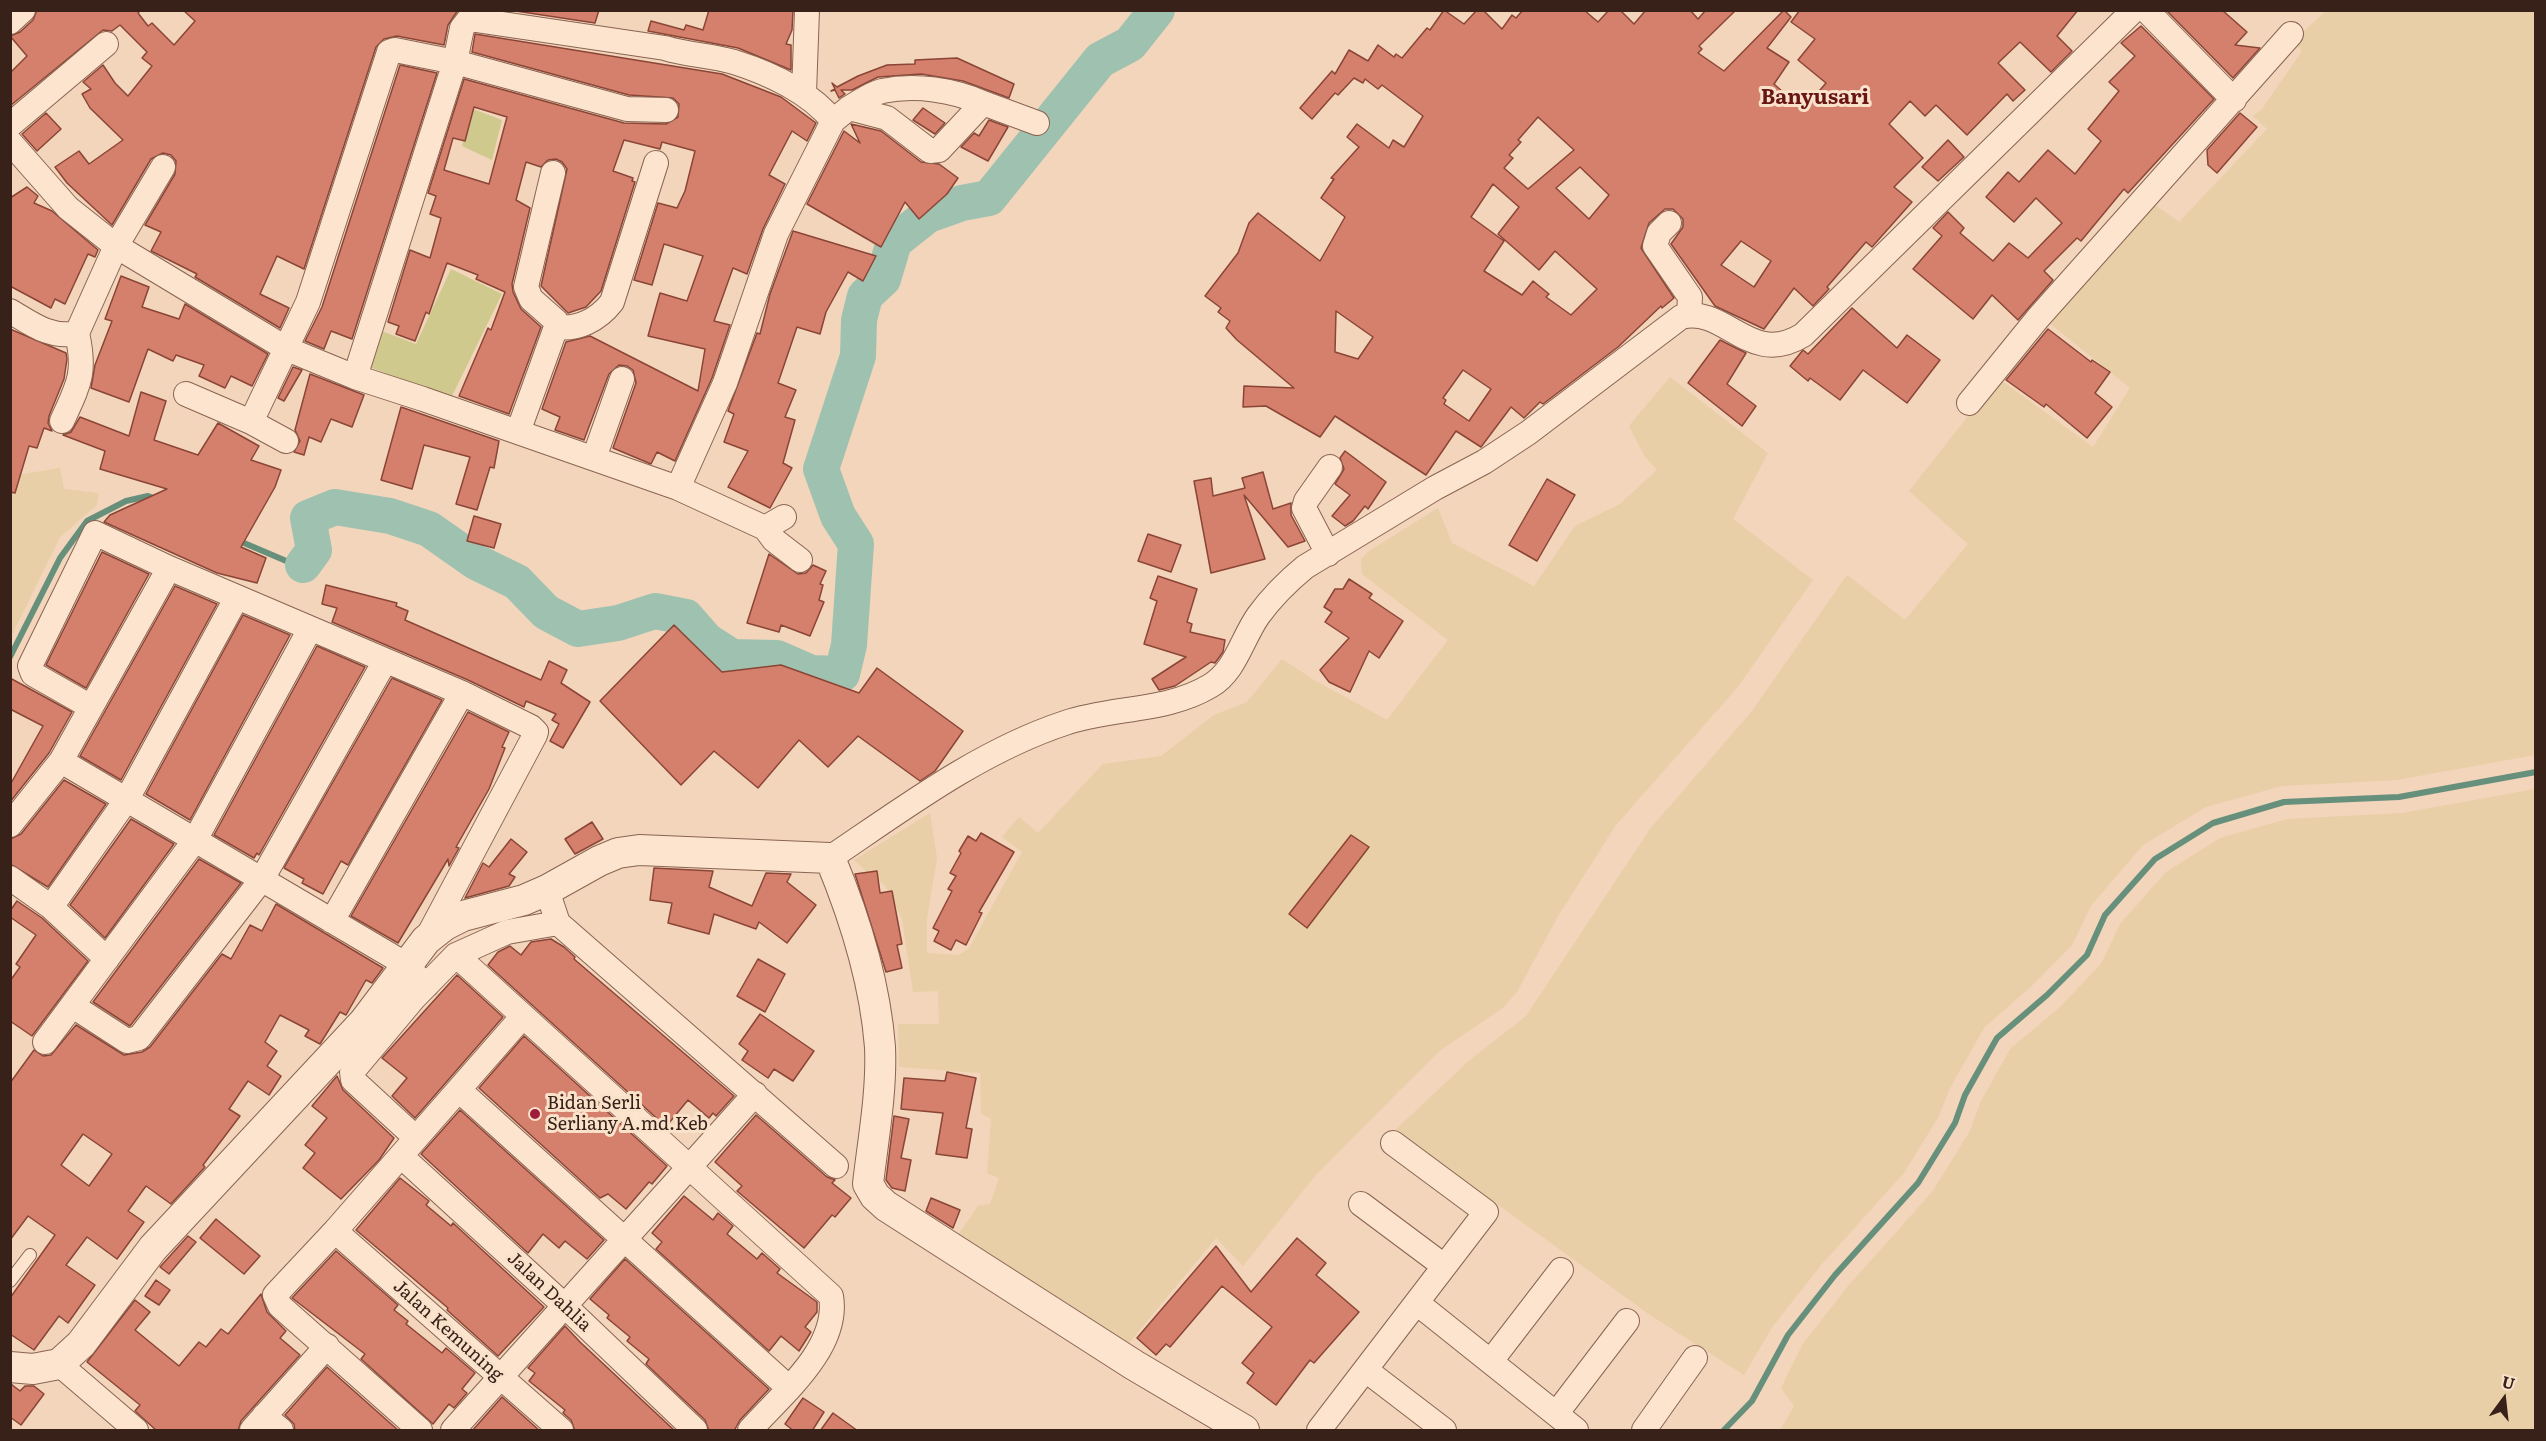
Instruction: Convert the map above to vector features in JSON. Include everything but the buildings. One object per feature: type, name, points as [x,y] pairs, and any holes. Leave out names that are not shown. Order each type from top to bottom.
[{"type":"street","points":[[10,22],[24,10]]},
{"type":"street","points":[[804,93],[807,10]]},
{"type":"street","points":[[426,940],[445,925],[463,916],[524,900],[618,853],[639,850],[830,858],[917,800],[1027,737],[1067,722],[1166,702],[1208,688],[1228,671],[1258,617],[1290,580],[1328,554],[1435,488],[1484,462],[1528,433],[1675,321],[1689,315],[1706,318],[1767,345],[1790,343],[1803,334],[2134,10]]},
{"type":"street","points":[[2146,10],[2230,96]]},
{"type":"street","points":[[355,377],[455,62],[462,28],[469,20],[726,60],[804,93],[841,115],[887,118],[930,151],[939,150],[983,103]]},
{"type":"street","points":[[1969,403],[2038,318],[2230,96],[2291,34]]},
{"type":"street","points":[[10,125],[106,44]]},
{"type":"street","points":[[251,422],[311,294],[386,55],[395,50],[455,62],[627,109],[666,110]]},
{"type":"street","points":[[678,488],[725,383],[776,234],[841,115],[869,96],[884,91],[945,90],[1037,123]]},
{"type":"street","points":[[10,142],[68,208],[116,246],[287,349],[355,377],[775,522],[774,540],[800,560]]},
{"type":"street","points":[[556,327],[573,329],[600,315],[612,302],[656,163]]},
{"type":"street","points":[[62,421],[81,376],[83,360],[77,333],[116,246],[163,167]]},
{"type":"street","points":[[518,432],[556,327],[556,321],[531,299],[526,287],[554,173]]},
{"type":"street","points":[[1670,222],[1659,233],[1655,246],[1690,297],[1689,315]]},
{"type":"street","points":[[10,311],[49,332],[65,336],[77,333]]},
{"type":"street","points":[[594,458],[622,379]]},
{"type":"street","points":[[186,393],[251,422],[286,441]]},
{"type":"street","points":[[1328,554],[1304,508],[1306,501],[1330,466]]},
{"type":"street","points":[[91,707],[33,674],[30,666],[92,535],[99,533],[169,568],[462,693],[531,726],[536,732],[426,940],[417,976]]},
{"type":"street","points":[[10,825],[61,761],[169,568]]},
{"type":"street","points":[[51,907],[127,799],[237,597]]},
{"type":"street","points":[[45,1042],[195,840],[310,629]]},
{"type":"street","points":[[73,1006],[128,1041],[139,1038],[262,879],[385,661]]},
{"type":"street","points":[[332,921],[462,693]]},
{"type":"street","points":[[61,761],[332,921],[417,976]]},
{"type":"street","points":[[830,858],[856,924],[871,988],[880,1047],[868,1184],[875,1196],[886,1206],[1134,1365],[1244,1431]]},
{"type":"street","points":[[10,878],[51,907],[107,958]]},
{"type":"street","points":[[547,890],[558,922],[836,1166]]},
{"type":"street","points":[[10,1367],[33,1369],[58,1364],[81,1344],[153,1248],[357,1030],[417,976],[507,932],[558,922]]},
{"type":"street","points":[[456,955],[831,1296],[833,1318],[825,1342],[750,1431]]},
{"type":"street","name":"Jalan Dahlia","points":[[417,976],[351,1076],[408,1147],[565,1306],[695,1431]]},
{"type":"street","points":[[420,1431],[280,1306],[275,1295],[335,1231],[523,1016]]},
{"type":"street","points":[[459,1090],[788,1387]]},
{"type":"street","points":[[453,1431],[755,1094]]},
{"type":"street","points":[[1319,1431],[1486,1212],[1393,1143]]},
{"type":"street","points":[[1361,1204],[1444,1266]]},
{"type":"street","name":"Jalan Kemuning","points":[[335,1231],[561,1431]]},
{"type":"street","points":[[1491,1361],[1561,1270]]},
{"type":"street","points":[[1417,1303],[1576,1431]]},
{"type":"street","points":[[1556,1414],[1627,1321]]},
{"type":"street","points":[[266,1426],[327,1346]]},
{"type":"street","points":[[1644,1431],[1695,1358]]},
{"type":"street","points":[[58,1364],[136,1431]]},
{"type":"street","points":[[1366,1371],[1444,1431]]},
{"type":"lane","points":[[10,1281],[30,1255]]},
{"type":"shaded area","points":[[2326,11],[2535,11],[2535,755],[2397,780],[2282,786],[2206,807],[2143,845],[2091,906],[2072,945],[2035,983],[1984,1028],[1950,1088],[1939,1116],[1904,1173],[1822,1264],[1773,1326],[1744,1375],[1650,1315],[1395,1130],[1470,1060],[1526,1016],[1650,829],[1752,711],[1847,575],[1905,620],[1968,544],[1909,491],[1998,378],[2093,447],[2130,388],[2048,322],[2154,204],[2179,222],[2267,129],[2253,116],[2262,109],[2302,51],[2292,42]]},
{"type":"shaded area","points":[[473,109],[502,120],[492,160],[462,146]]},
{"type":"shaded area","points":[[451,269],[502,294],[450,400],[365,365],[371,327],[416,344]]},
{"type":"shaded area","points":[[1670,377],[1768,453],[1733,519],[1813,580],[1737,688],[1616,825],[1557,918],[1517,992],[1504,1007],[1441,1050],[1404,1086],[1315,1176],[1243,1266],[1216,1238],[1129,1343],[953,1242],[978,1206],[990,1204],[999,1178],[987,1173],[991,1119],[981,1114],[980,1073],[899,1067],[898,1024],[939,1024],[938,991],[913,992],[902,919],[884,884],[854,860],[930,813],[937,858],[927,918],[927,953],[959,955],[969,948],[1022,852],[1002,837],[1019,817],[1038,833],[1103,764],[1161,756],[1214,715],[1247,702],[1282,659],[1314,680],[1387,720],[1448,640],[1362,574],[1361,559],[1369,551],[1438,508],[1452,543],[1534,586],[1575,526],[1620,504],[1657,470],[1645,457],[1629,426]]},
{"type":"shaded area","points":[[60,468],[64,489],[99,493],[97,505],[60,537],[11,637],[11,476]]},
{"type":"shaded area","points":[[2535,789],[2535,1430],[1780,1430],[1794,1406],[1781,1388],[1802,1345],[1848,1286],[1932,1192],[1970,1131],[1980,1103],[2010,1049],[2059,1008],[2101,964],[2120,924],[2166,872],[2220,838],[2287,819],[2402,813]]},
{"type":"waterway","points":[[303,565],[314,550],[308,518],[335,507],[390,516],[429,529],[476,562],[517,582],[546,612],[578,629],[618,623],[655,611],[686,617],[707,641],[732,657],[777,658],[811,673],[842,674],[849,645],[856,544],[838,516],[821,469],[858,356],[859,320],[865,296],[883,279],[894,242],[928,215],[962,203],[989,198],[1100,60],[1130,44],[1157,10]]},
{"type":"waterway","points":[[10,657],[60,558],[87,521],[126,501],[148,496],[156,499]]},
{"type":"waterway","points":[[237,540],[291,563],[303,565]]},
{"type":"waterway","points":[[1724,1430],[1752,1401],[1788,1335],[1835,1275],[1918,1183],[1955,1123],[1965,1095],[1997,1038],[2047,995],[2087,955],[2105,915],[2155,859],[2213,823],[2284,802],[2399,797],[2536,772]]},
{"type":"place","name":"Bidan Serli Serliany A.md.Keb","points":[[535,1114]]},
{"type":"district","name":"Banyusari","points":[[1815,98]]}]
